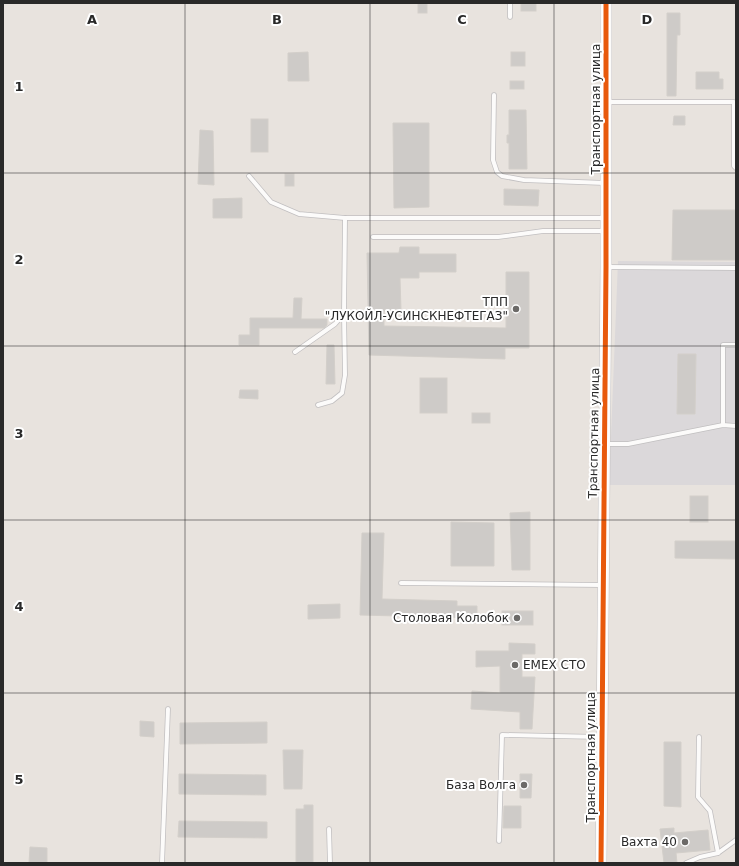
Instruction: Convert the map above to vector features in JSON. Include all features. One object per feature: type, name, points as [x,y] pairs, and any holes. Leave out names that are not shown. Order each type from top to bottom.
[{"type":"street","name":"Транспортная улица","points":[[601,863],[602,585],[606,267],[606,3]]},
{"type":"lane","points":[[510,3],[510,17]]},
{"type":"lane","points":[[494,95],[493,160],[497,172],[502,176],[524,180],[606,183]]},
{"type":"lane","points":[[606,102],[734,102],[734,166],[736,168]]},
{"type":"lane","points":[[249,176],[270,202],[299,214],[345,218],[606,218]]},
{"type":"lane","points":[[318,405],[332,401],[342,393],[346,375],[344,314],[345,218]]},
{"type":"lane","points":[[373,238],[498,238],[543,231],[605,231]]},
{"type":"lane","points":[[606,267],[736,268]]},
{"type":"lane","points":[[295,352],[335,324],[344,314]]},
{"type":"lane","points":[[723,425],[723,345],[736,345]]},
{"type":"lane","points":[[604,444],[628,444],[723,425],[736,426]]},
{"type":"lane","points":[[401,583],[602,585]]},
{"type":"lane","points":[[162,863],[168,709]]},
{"type":"lane","points":[[499,840],[502,735],[602,738]]},
{"type":"lane","points":[[699,737],[698,796],[710,811],[718,853]]},
{"type":"lane","points":[[329,829],[330,863]]},
{"type":"lane","points":[[686,863],[700,857],[718,853],[736,840]]},
{"type":"shaded area","points":[[618,261],[736,262],[736,485],[609,485]]},
{"type":"building","points":[[418,3],[427,3],[427,13],[418,13]]},
{"type":"building","points":[[521,3],[536,3],[536,11],[521,11]]},
{"type":"building","points":[[667,13],[680,13],[680,35],[677,35],[676,96],[667,96]]},
{"type":"building","points":[[308,52],[309,81],[288,81],[288,53]]},
{"type":"building","points":[[511,52],[525,52],[525,66],[511,66]]},
{"type":"building","points":[[696,72],[719,72],[719,79],[723,79],[723,89],[696,89]]},
{"type":"building","points":[[510,81],[524,81],[524,89],[510,89]]},
{"type":"building","points":[[509,110],[526,110],[527,169],[509,169],[509,143],[507,143],[507,135],[509,135]]},
{"type":"building","points":[[674,116],[685,116],[685,125],[673,125]]},
{"type":"building","points":[[251,119],[268,119],[268,152],[251,152]]},
{"type":"building","points":[[393,123],[429,123],[429,207],[394,208]]},
{"type":"building","points":[[200,130],[213,131],[214,185],[198,184]]},
{"type":"building","points":[[285,174],[294,174],[294,186],[285,186]]},
{"type":"building","points":[[504,189],[539,190],[538,206],[504,205]]},
{"type":"building","points":[[242,198],[242,218],[213,218],[213,199]]},
{"type":"building","points":[[673,210],[736,210],[736,260],[672,260]]},
{"type":"building","points":[[400,247],[419,247],[419,254],[456,254],[456,272],[419,272],[419,278],[400,278],[401,311],[384,311],[384,326],[506,328],[506,272],[529,272],[529,348],[505,348],[505,359],[369,355],[367,253],[399,253]]},
{"type":"building","points":[[294,298],[302,298],[301,319],[327,319],[327,325],[324,328],[259,328],[259,345],[239,345],[239,335],[250,335],[250,318],[293,318]]},
{"type":"building","points":[[327,345],[334,345],[335,384],[326,384]]},
{"type":"building","points":[[678,354],[696,354],[695,414],[677,414]]},
{"type":"building","points":[[420,378],[447,378],[447,413],[420,413]]},
{"type":"building","points":[[240,390],[258,390],[258,399],[239,398]]},
{"type":"building","points":[[472,413],[490,413],[490,423],[472,423]]},
{"type":"building","points":[[690,496],[708,496],[708,522],[690,522]]},
{"type":"building","points":[[530,512],[530,570],[512,570],[510,513]]},
{"type":"building","points":[[451,522],[494,523],[494,566],[451,566]]},
{"type":"building","points":[[362,533],[384,533],[382,599],[457,601],[457,606],[477,606],[477,618],[360,615]]},
{"type":"building","points":[[675,541],[736,541],[736,559],[675,558]]},
{"type":"building","points":[[340,604],[340,618],[308,619],[308,605]]},
{"type":"building","name":"Столовая Колобок","points":[[502,611],[533,611],[533,625],[502,625]]},
{"type":"building","points":[[509,643],[535,644],[535,654],[522,654],[522,677],[535,677],[532,729],[520,729],[520,712],[471,709],[472,691],[500,693],[500,666],[476,667],[476,651],[509,651]]},
{"type":"building","points":[[140,721],[154,722],[154,737],[140,736]]},
{"type":"building","points":[[267,722],[267,743],[180,744],[180,723]]},
{"type":"building","points":[[664,742],[681,742],[681,807],[664,806]]},
{"type":"building","points":[[283,750],[303,750],[302,789],[284,789]]},
{"type":"building","points":[[179,774],[266,775],[266,795],[179,794]]},
{"type":"building","name":"База Волга","points":[[520,774],[532,774],[531,798],[520,798]]},
{"type":"building","points":[[304,805],[313,805],[313,863],[296,863],[296,809],[304,809]]},
{"type":"building","points":[[504,806],[521,806],[521,828],[503,828]]},
{"type":"building","points":[[179,821],[267,822],[267,838],[178,837]]},
{"type":"building","name":"Вахта 40","points":[[674,828],[674,833],[708,830],[710,850],[676,853],[677,863],[664,863],[660,829]]},
{"type":"building","points":[[30,847],[47,848],[47,863],[29,863]]},
{"type":"cycle path","points":[[601,863],[606,267],[606,3]]},
{"type":"place","name":"ТПП \"ЛУКОЙЛ-УСИНСКНЕФТЕГАЗ\"","points":[[516,309]]},
{"type":"place","name":"Столовая Колобок","points":[[517,618]]},
{"type":"place","name":"EMEX СТО","points":[[515,665]]},
{"type":"place","name":"База Волга","points":[[524,785]]},
{"type":"place","name":"Вахта 40","points":[[685,842]]}]
